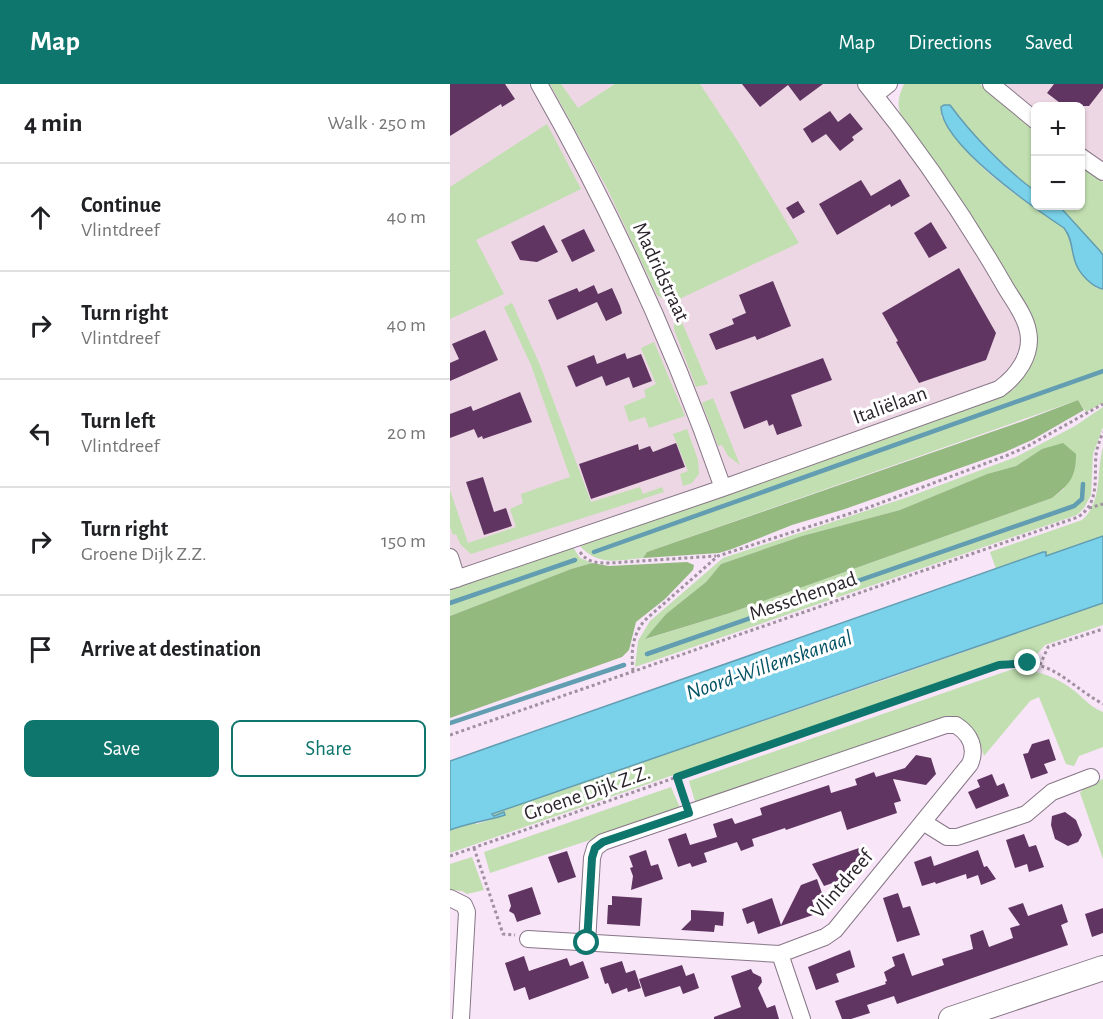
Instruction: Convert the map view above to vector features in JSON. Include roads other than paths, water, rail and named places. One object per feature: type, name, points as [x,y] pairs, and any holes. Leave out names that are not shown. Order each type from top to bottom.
[{"type":"street","name":"Madridstraat","points":[[539,84],[571,140],[626,247],[680,370],[723,488]]},
{"type":"street","points":[[871,90],[889,84]]},
{"type":"street","points":[[991,84],[1031,118]]},
{"type":"street","name":"Italiëlaan","points":[[454,580],[723,488],[999,389],[1012,380],[1023,364],[1028,349],[1029,332],[1023,318],[994,268],[936,179],[871,90]]},
{"type":"street","points":[[1085,159],[1103,172]]},
{"type":"street","points":[[450,557],[454,580]]},
{"type":"street","name":"Vlintdreef","points":[[528,939],[587,943],[780,954],[825,938],[835,930],[970,764],[974,756],[967,734],[956,725],[946,725],[603,842],[595,848],[592,858],[587,943]]},
{"type":"street","points":[[923,822],[947,837],[957,837],[1026,814],[1052,792],[1081,776]]},
{"type":"street","points":[[450,898],[464,905],[467,912],[461,1019]]},
{"type":"street","points":[[780,954],[802,1019]]},
{"type":"street","points":[[951,1019],[1103,968]]},
{"type":"water","points":[[950,105],[990,151],[1031,188],[1031,205],[991,174],[956,139],[945,122],[941,107]]},
{"type":"water","points":[[1038,210],[1063,210],[1100,251],[1103,255],[1103,289],[1091,283],[1080,272],[1064,228]]},
{"type":"water","name":"Noord-Willemskanaal","points":[[1103,536],[1103,603],[492,814],[494,816],[504,812],[505,815],[450,830],[450,761],[1043,552],[1046,552],[1046,556]]},
{"type":"waterway","points":[[594,552],[1103,371]]},
{"type":"waterway","points":[[647,654],[1074,506],[1082,499],[1083,484]]},
{"type":"waterway","points":[[450,603],[575,560]]},
{"type":"waterway","points":[[450,723],[624,665]]}]
